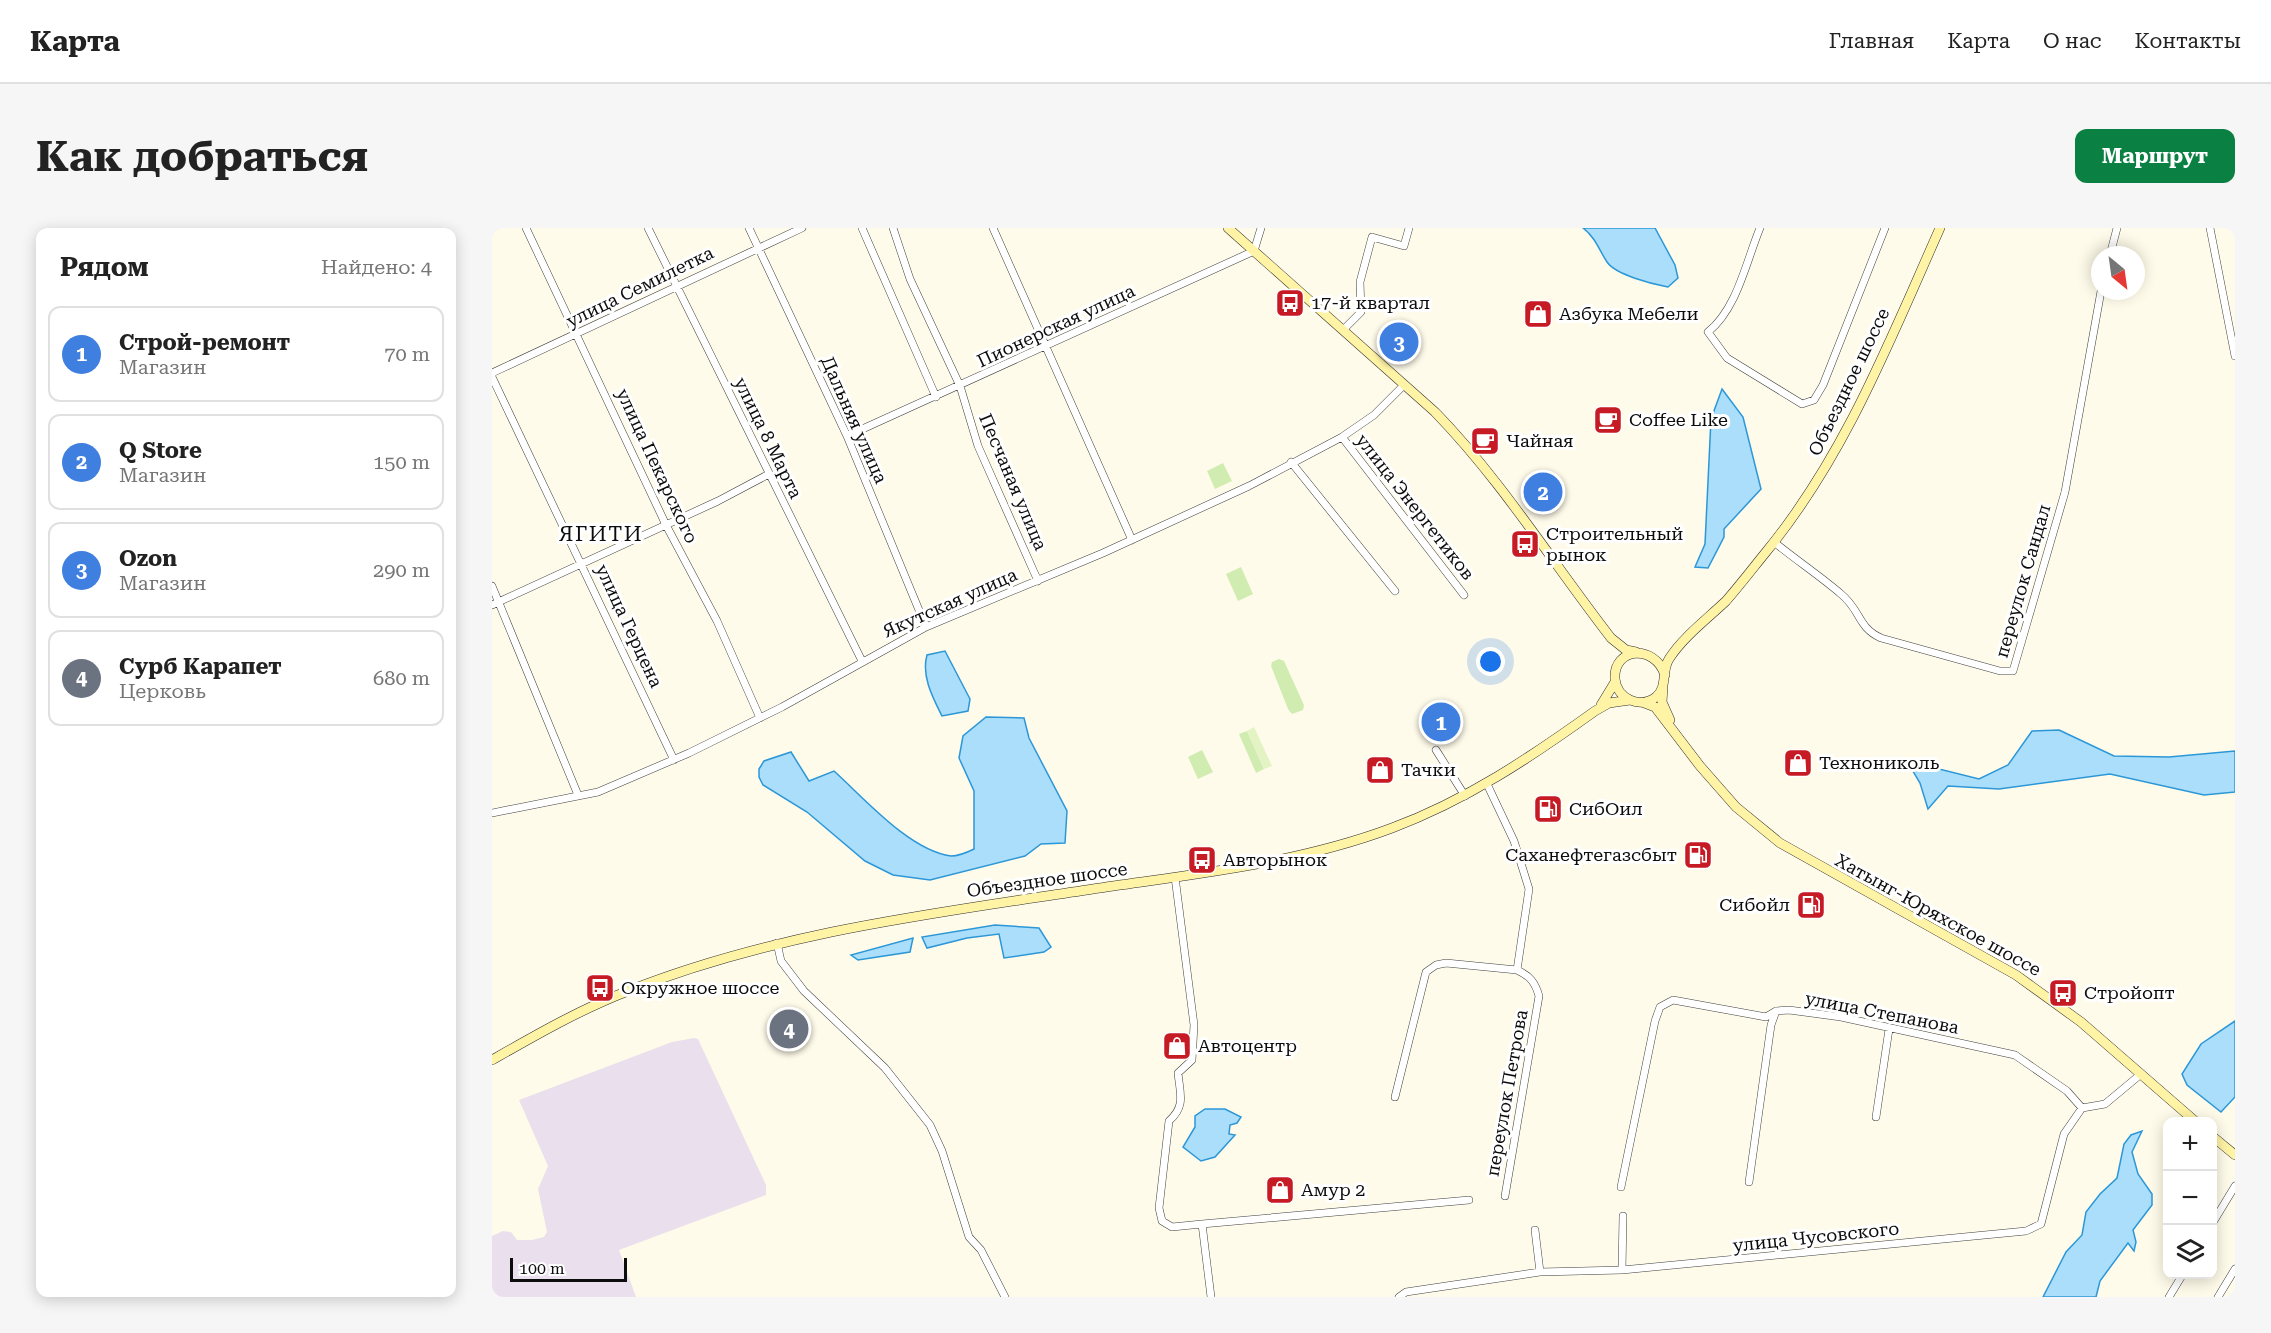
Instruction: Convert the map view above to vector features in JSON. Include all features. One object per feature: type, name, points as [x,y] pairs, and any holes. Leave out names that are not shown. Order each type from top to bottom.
[{"type":"main road","points":[[1228,228],[1461,439],[1491,475],[1611,638],[1619,657],[1615,678],[1618,690],[1630,700],[1642,702],[1655,697],[1664,686],[1665,675],[1662,665],[1654,657],[1642,652],[1622,659],[1615,678]]},
{"type":"main road","name":"Объездное шоссе","points":[[1665,675],[1667,661],[1728,598],[1774,543],[1832,458],[1866,394],[1940,228]]},
{"type":"main road","points":[[1611,638],[1626,650],[1663,654],[1679,648]]},
{"type":"main road","name":"Объездное шоссе","points":[[1596,711],[1606,701],[1615,678]]},
{"type":"main road","name":"Хатынг-Юряхское шоссе","points":[[1664,686],[1662,702],[1674,730]]},
{"type":"main road","name":"Объездное шоссе","points":[[492,1060],[568,1018],[626,991],[699,965],[777,943],[879,922],[1256,865],[1354,841],[1417,818],[1465,796],[1487,784],[1609,703],[1630,700]]},
{"type":"main road","name":"Хатынг-Юряхское шоссе","points":[[1642,702],[1655,707],[1700,766],[1736,807],[1780,843],[2016,975],[2062,1007],[2190,1117]]},
{"type":"main road","points":[[2217,1140],[2235,1155]]},
{"type":"street","name":"улица Пекарского","points":[[526,228],[666,525],[717,621],[760,718]]},
{"type":"street","name":"улица 8 Марта","points":[[648,228],[862,661]]},
{"type":"street","name":"Дальняя улица","points":[[749,228],[847,436],[926,627]]},
{"type":"street","name":"улица Семилетка","points":[[492,375],[802,228]]},
{"type":"street","points":[[862,228],[936,397]]},
{"type":"street","name":"Песчаная улица","points":[[893,228],[910,279],[960,386],[978,446],[1038,581]]},
{"type":"street","points":[[993,228],[1132,540]]},
{"type":"street","points":[[1254,251],[1261,228]]},
{"type":"street","points":[[1343,330],[1361,312],[1360,282],[1372,237],[1404,246],[1409,228]]},
{"type":"street","points":[[1760,228],[1730,308],[1720,322],[1708,332],[1727,358],[1802,405],[1814,400],[1823,385],[1885,228]]},
{"type":"street","points":[[2112,246],[2117,228]]},
{"type":"street","points":[[2210,228],[2235,356]]},
{"type":"street","name":"Пионерская улица","points":[[847,436],[1254,251]]},
{"type":"street","name":"переулок Сандал","points":[[1774,543],[1842,595],[1853,606],[1868,632],[1881,638],[2000,671],[2013,671],[2065,492],[2099,300]]},
{"type":"street","name":"улица Герцена","points":[[492,375],[674,760]]},
{"type":"street","name":"Якутская улица","points":[[492,813],[598,792],[674,760],[760,718],[926,627],[1132,540],[1249,486],[1342,437],[1374,415],[1404,385]]},
{"type":"street","name":"улица Энергетиков","points":[[1342,437],[1464,595]]},
{"type":"street","points":[[1291,462],[1395,591]]},
{"type":"street","points":[[496,603],[666,525],[769,474]]},
{"type":"street","points":[[492,586],[496,603],[578,795]]},
{"type":"street","points":[[1436,750],[1465,796]]},
{"type":"street","points":[[1395,1097],[1426,972],[1436,965],[1446,963],[1517,970],[1529,889],[1514,841],[1487,784]]},
{"type":"street","points":[[1175,877],[1194,1025],[1192,1060],[1178,1073],[1179,1112],[1169,1121],[1159,1208],[1162,1221],[1172,1227],[1469,1200]]},
{"type":"street","points":[[777,943],[781,961],[804,991],[885,1068],[930,1125],[942,1151],[969,1237],[981,1250],[1005,1297]]},
{"type":"street","name":"переулок Петрова","points":[[1505,1196],[1539,996],[1536,984],[1527,974],[1517,970]]},
{"type":"street","name":"улица Степанова","points":[[1621,1187],[1655,1020],[1660,1007],[1673,1000],[1766,1017],[1776,1011],[1841,1017],[2015,1055],[2067,1091],[2082,1108]]},
{"type":"street","points":[[1749,1182],[1771,1025],[1776,1011]]},
{"type":"street","points":[[1876,1117],[1889,1029]]},
{"type":"street","points":[[2082,1108],[2105,1104],[2141,1074]]},
{"type":"street","name":"улица Чусовского","points":[[1399,1297],[1406,1293],[1540,1272],[1622,1270],[2026,1231],[2041,1224],[2064,1134],[2082,1108]]},
{"type":"street","points":[[2217,1216],[2235,1186]]},
{"type":"street","points":[[1622,1270],[1623,1216]]},
{"type":"street","points":[[1202,1224],[1211,1297]]},
{"type":"street","points":[[1535,1230],[1540,1272]]},
{"type":"street","points":[[2218,1297],[2235,1269]]},
{"type":"street","points":[[2169,1297],[2180,1279]]},
{"type":"shaded area","points":[[698,1039],[766,1185],[766,1195],[619,1250],[636,1297],[492,1297],[492,1236],[503,1231],[511,1232],[517,1240],[532,1240],[544,1237],[547,1232],[538,1189],[548,1166],[519,1100],[672,1042]]},
{"type":"green space","points":[[1223,463],[1232,481],[1215,489],[1207,471]]},
{"type":"green space","points":[[1241,567],[1253,594],[1238,601],[1226,574]]},
{"type":"green space","points":[[1279,659],[1284,661],[1304,705],[1303,710],[1292,714],[1271,666],[1272,662]]},
{"type":"green space","points":[[1254,727],[1272,766],[1264,769],[1247,731]]},
{"type":"green space","points":[[1247,731],[1264,769],[1256,773],[1239,734]]},
{"type":"green space","points":[[1202,750],[1213,772],[1198,779],[1188,757]]},
{"type":"water","points":[[1583,228],[1655,228],[1675,265],[1678,278],[1668,287],[1618,271],[1607,262],[1594,240]]},
{"type":"water","points":[[1722,389],[1743,417],[1761,489],[1724,529],[1724,537],[1708,568],[1695,567],[1705,544],[1711,419]]},
{"type":"water","points":[[945,651],[970,699],[968,711],[942,716],[929,687],[926,663],[927,655]]},
{"type":"water","points":[[986,717],[1024,718],[1029,738],[1067,811],[1065,843],[1041,844],[1025,856],[930,880],[893,875],[865,861],[807,812],[763,785],[759,777],[759,769],[764,761],[791,752],[809,781],[834,771],[903,834],[935,852],[951,856],[960,855],[974,849],[974,791],[959,758],[963,736]]},
{"type":"water","points":[[2059,730],[2114,756],[2169,757],[2235,751],[2235,792],[2204,795],[2110,774],[1999,789],[1948,786],[1928,809],[1920,783],[1907,761],[1979,779],[2008,765],[2032,731]]},
{"type":"water","points":[[995,925],[1039,928],[1051,947],[1044,952],[1004,958],[999,934],[967,938],[927,948],[922,937]]},
{"type":"water","points":[[913,938],[910,952],[858,960],[851,955]]},
{"type":"water","points":[[2235,1021],[2235,1097],[2221,1112],[2187,1085],[2182,1074],[2201,1044]]},
{"type":"water","points":[[1205,1109],[1225,1109],[1241,1117],[1237,1123],[1230,1125],[1229,1134],[1235,1135],[1215,1157],[1201,1161],[1183,1147],[1195,1127],[1195,1116]]},
{"type":"water","points":[[2142,1131],[2132,1152],[2138,1174],[2152,1194],[2152,1205],[2133,1230],[2136,1242],[2134,1251],[2128,1243],[2100,1281],[2096,1297],[2043,1297],[2066,1252],[2082,1235],[2086,1212],[2117,1178],[2124,1144],[2131,1135]]},
{"type":"place","name":"17-й квартал","points":[[1290,303]]},
{"type":"place","name":"Азбука Мебели","points":[[1538,314]]},
{"type":"place","name":"Ozon","points":[[1399,342]]},
{"type":"place","name":"Coffee Like","points":[[1608,420]]},
{"type":"place","name":"Чайная","points":[[1485,441]]},
{"type":"place","name":"Q Store","points":[[1543,492]]},
{"type":"place","name":"Строительный рынок","points":[[1525,544]]},
{"type":"place","name":"Строй-ремонт","points":[[1441,722]]},
{"type":"place","name":"Технониколь","points":[[1798,763]]},
{"type":"place","name":"Тачки","points":[[1380,770]]},
{"type":"place","name":"СибОил","points":[[1548,809]]},
{"type":"place","name":"Саханефтегазсбыт","points":[[1698,855]]},
{"type":"place","name":"Авторынок","points":[[1202,860]]},
{"type":"place","name":"Сибойл","points":[[1811,905]]},
{"type":"place","name":"Окружное шоссе","points":[[600,988]]},
{"type":"place","name":"Стройопт","points":[[2063,993]]},
{"type":"place","name":"Сурб Карапет","points":[[789,1029]]},
{"type":"place","name":"Автоцентр","points":[[1177,1046]]},
{"type":"place","name":"Амур 2","points":[[1280,1190]]},
{"type":"district","name":"ЯГИТИ","points":[[601,534]]}]
